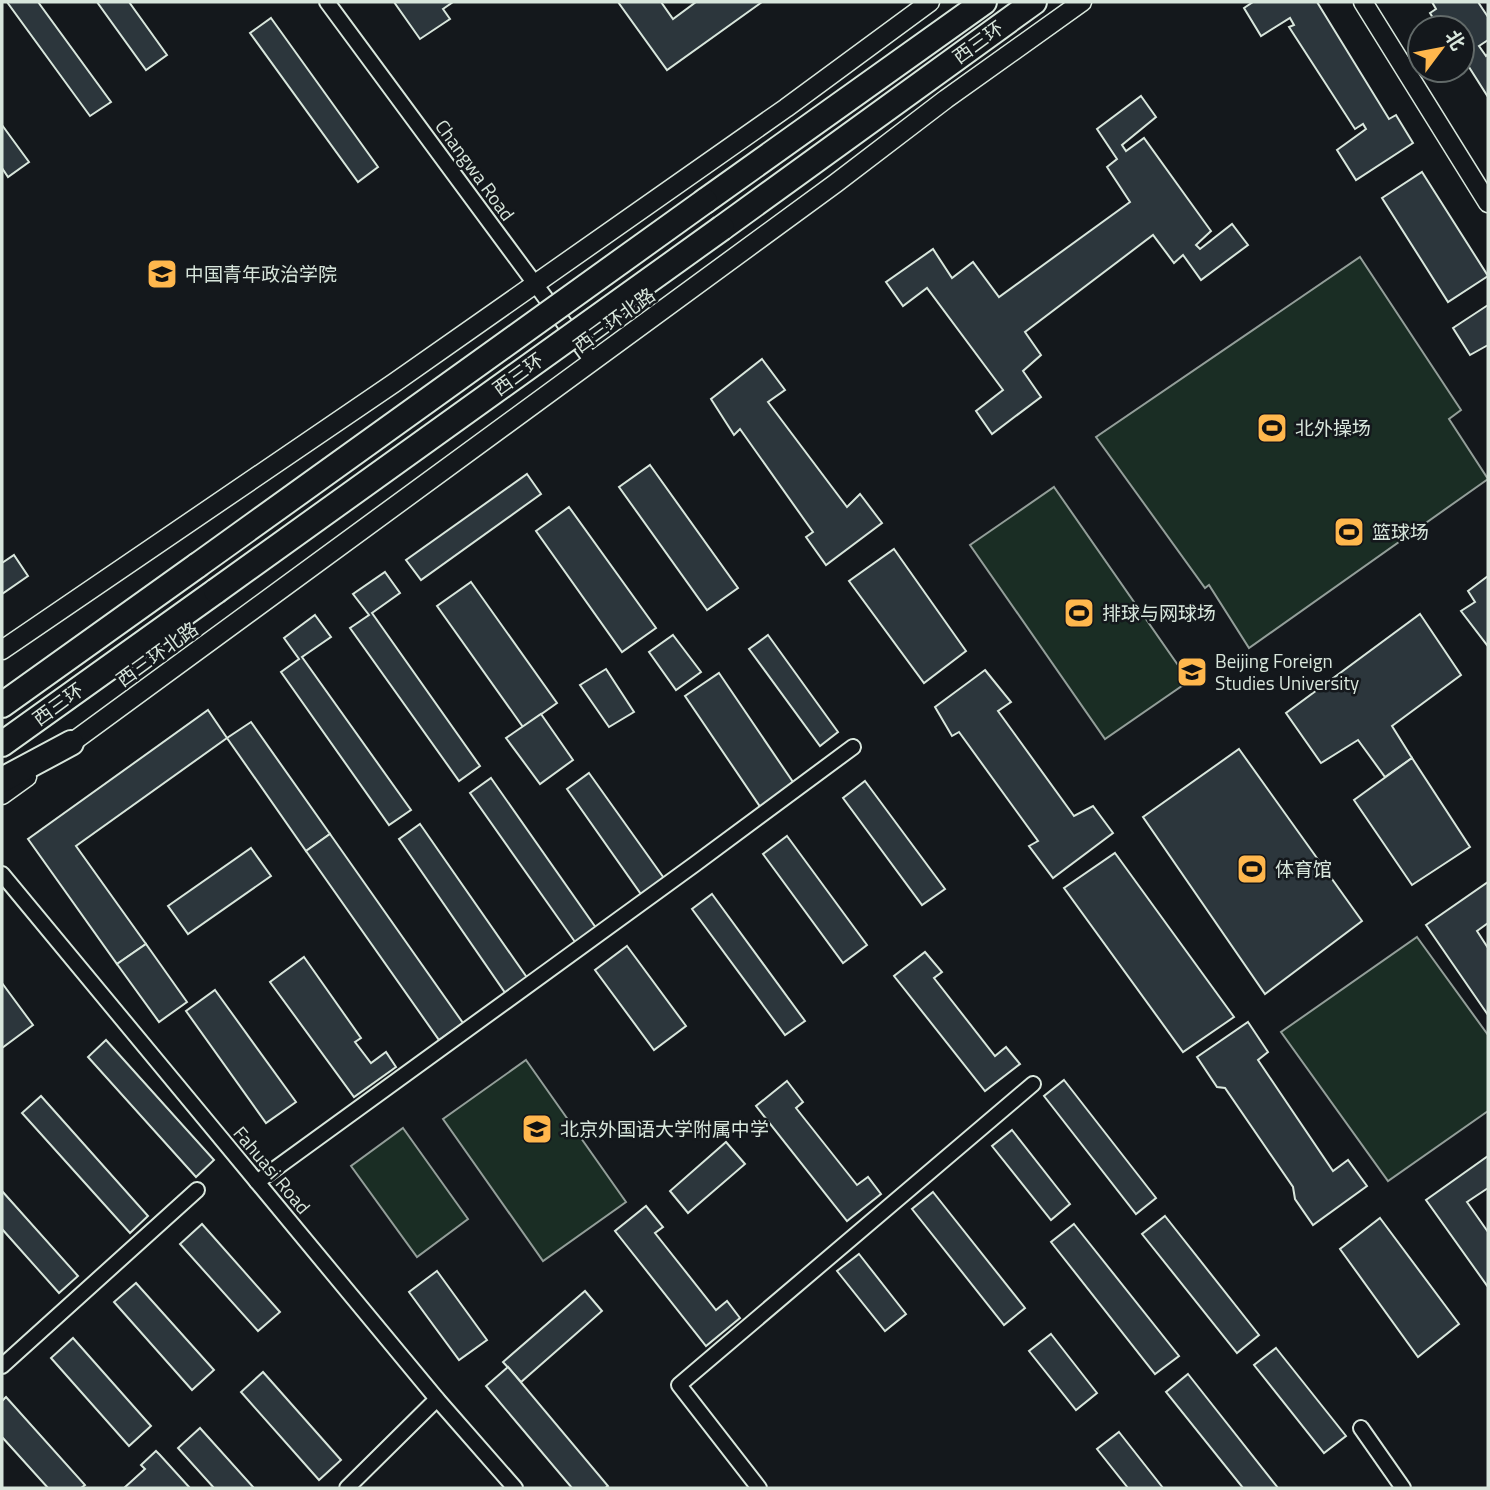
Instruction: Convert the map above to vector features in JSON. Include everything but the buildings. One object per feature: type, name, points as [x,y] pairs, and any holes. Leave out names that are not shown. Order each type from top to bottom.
[{"type":"highway","name":"西三环","points":[[2,705],[984,2]]},
{"type":"highway","name":"西三环","points":[[2,744],[1034,2]]},
{"type":"highway","points":[[2,780],[71,743]]},
{"type":"street","name":"Changwa Road","points":[[327,2],[592,361]]},
{"type":"street","points":[[2,650],[394,383],[786,108],[930,2]]},
{"type":"street","name":"西三环北路","points":[[2,795],[836,183],[946,99],[1082,2]]},
{"type":"street","points":[[1363,2],[1488,204]]},
{"type":"street","points":[[257,1182],[684,873],[853,747]]},
{"type":"street","name":"Fahuasi Road","points":[[2,874],[437,1399],[515,1488]]},
{"type":"street","points":[[759,1488],[679,1385],[1033,1084]]},
{"type":"street","points":[[2,1366],[197,1190]]},
{"type":"street","points":[[347,1488],[437,1399]]},
{"type":"street","points":[[1361,1428],[1403,1488]]},
{"type":"green space","name":"北外操场","points":[[1360,257],[1461,410],[1449,419],[1488,479],[1249,648],[1209,585],[1205,588],[1096,437]]},
{"type":"green space","name":"排球与网球场","points":[[1054,487],[1189,681],[1105,739],[970,545]]},
{"type":"green space","points":[[1417,937],[1488,1035],[1488,1111],[1388,1181],[1281,1032]]},
{"type":"green space","points":[[526,1060],[626,1202],[543,1261],[443,1119]]},
{"type":"green space","points":[[403,1128],[468,1219],[417,1257],[351,1166]]},
{"type":"place","name":"中国青年政治学院","points":[[162,274]]},
{"type":"place","name":"北外操场","points":[[1272,428]]},
{"type":"place","name":"篮球场","points":[[1349,532]]},
{"type":"place","name":"排球与网球场","points":[[1079,613]]},
{"type":"place","name":"Beijing Foreign Studies University","points":[[1192,672]]},
{"type":"place","name":"体育馆","points":[[1252,869]]},
{"type":"place","name":"北京外国语大学附属中学","points":[[537,1129]]}]
